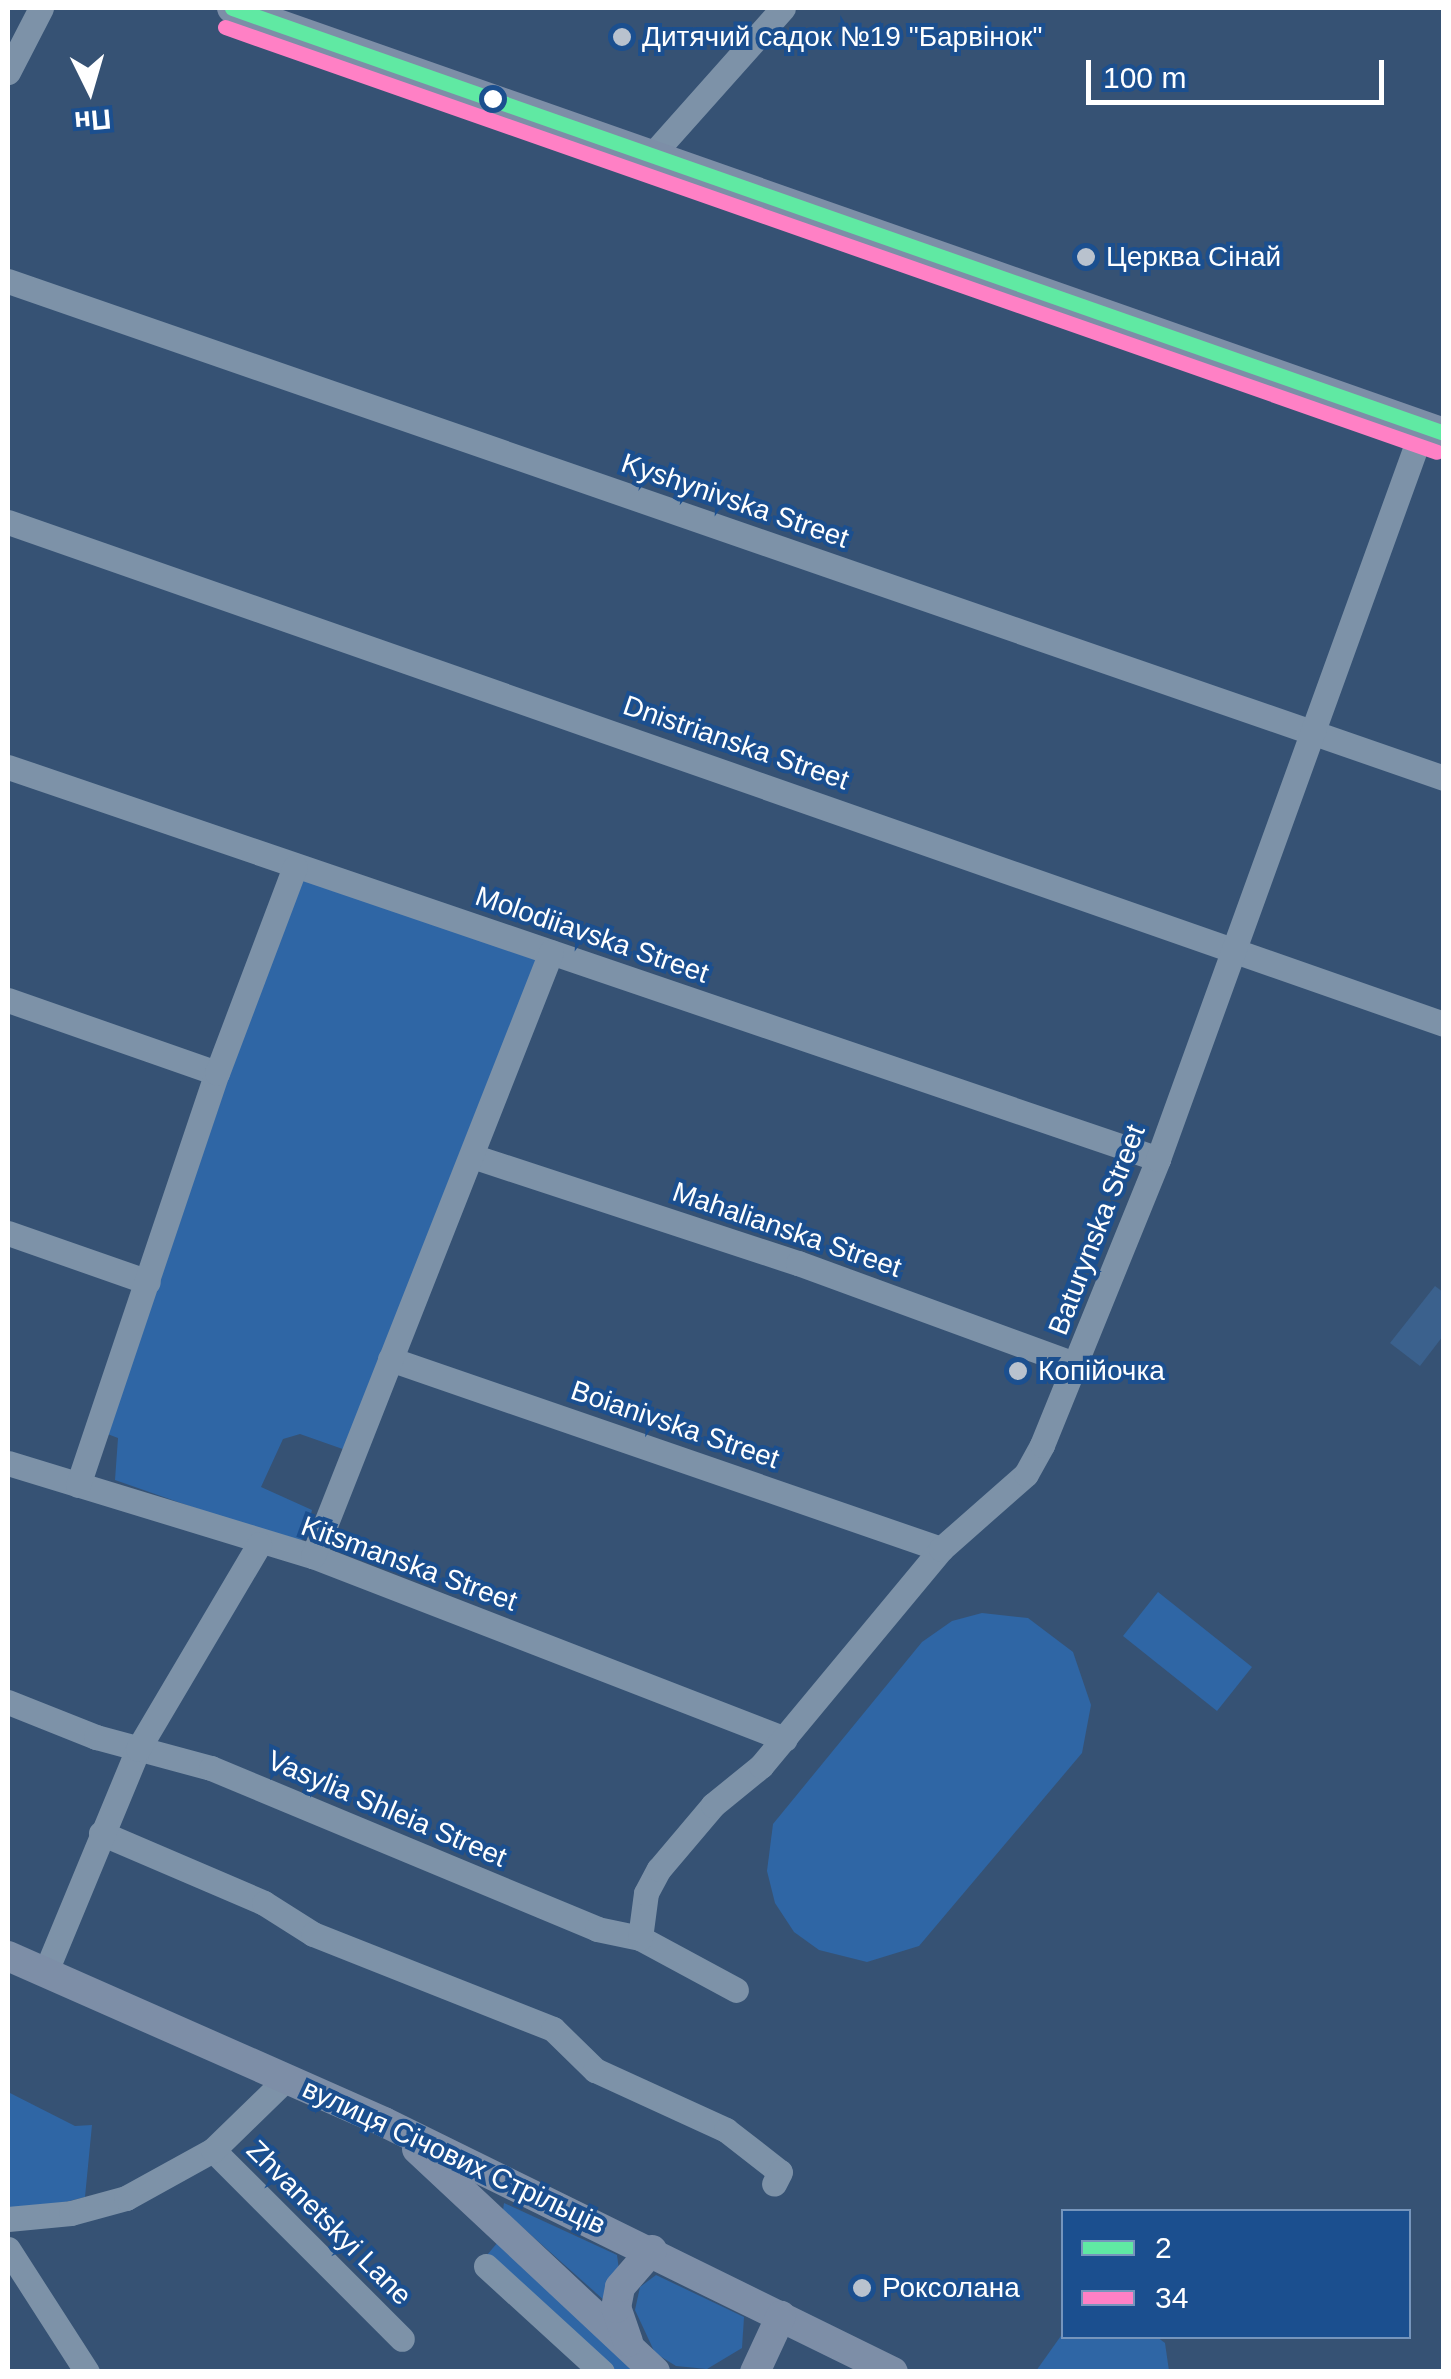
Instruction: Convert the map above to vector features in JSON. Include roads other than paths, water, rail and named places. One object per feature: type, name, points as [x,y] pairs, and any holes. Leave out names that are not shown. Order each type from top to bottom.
[{"type":"main road","points":[[232,8],[1433,430]]},
{"type":"main road","name":"вулиця Січових Стрільців","points":[[8,1956],[384,2122],[652,2250],[894,2372]]},
{"type":"main road","points":[[384,2122],[479,2200],[623,2361],[655,2372]]},
{"type":"main road","points":[[623,2361],[616,2308],[620,2287],[652,2250]]},
{"type":"main road","points":[[756,2372],[781,2316]]},
{"type":"street","points":[[8,72],[41,8]]},
{"type":"street","points":[[652,155],[781,8]]},
{"type":"street","name":"Kyshynivska Street","points":[[8,281],[1444,778]]},
{"type":"street","name":"Baturynska Street","points":[[640,1938],[646,1893],[658,1869],[713,1805],[784,1738],[941,1548],[1026,1474],[1077,1365],[1158,1159],[1314,733],[1433,430]]},
{"type":"street","name":"Dnistrianska Street","points":[[8,522],[1235,947],[1444,1024]]},
{"type":"street","name":"Molodiiavska Street","points":[[8,767],[1158,1159]]},
{"type":"street","points":[[78,1485],[218,1073],[295,867]]},
{"type":"street","points":[[312,1556],[475,1157],[551,952]]},
{"type":"street","points":[[8,1000],[218,1073]]},
{"type":"street","name":"Mahalianska Street","points":[[475,1157],[798,1263],[1077,1365]]},
{"type":"street","points":[[8,1233],[148,1282]]},
{"type":"street","name":"Boianivska Street","points":[[390,1358],[941,1548]]},
{"type":"street","name":"Kitsmanska Street","points":[[8,1463],[259,1544],[312,1556],[784,1738]]},
{"type":"street","points":[[46,1971],[138,1749],[259,1544]]},
{"type":"street","name":"Vasylia Shleia Street","points":[[8,1702],[138,1749],[211,1768],[596,1929],[640,1938],[736,1990]]},
{"type":"street","points":[[101,1833],[264,1903],[313,1934],[552,2030],[595,2070],[726,2130],[780,2172],[774,2184]]},
{"type":"street","points":[[8,2219],[71,2213],[126,2198],[213,2150],[286,2079]]},
{"type":"street","name":"Zhvanetskyi Lane","points":[[213,2150],[402,2339]]},
{"type":"street","points":[[8,2249],[87,2372]]},
{"type":"street","points":[[486,2266],[602,2372]]},
{"type":"place","name":"Дитячий садок №19 \"Барвінок\"","points":[[622,37]]},
{"type":"place","name":"Церква Сінай","points":[[1086,257]]},
{"type":"place","name":"Копійочка","points":[[1018,1371]]},
{"type":"place","name":"Роксолана","points":[[862,2288]]}]
